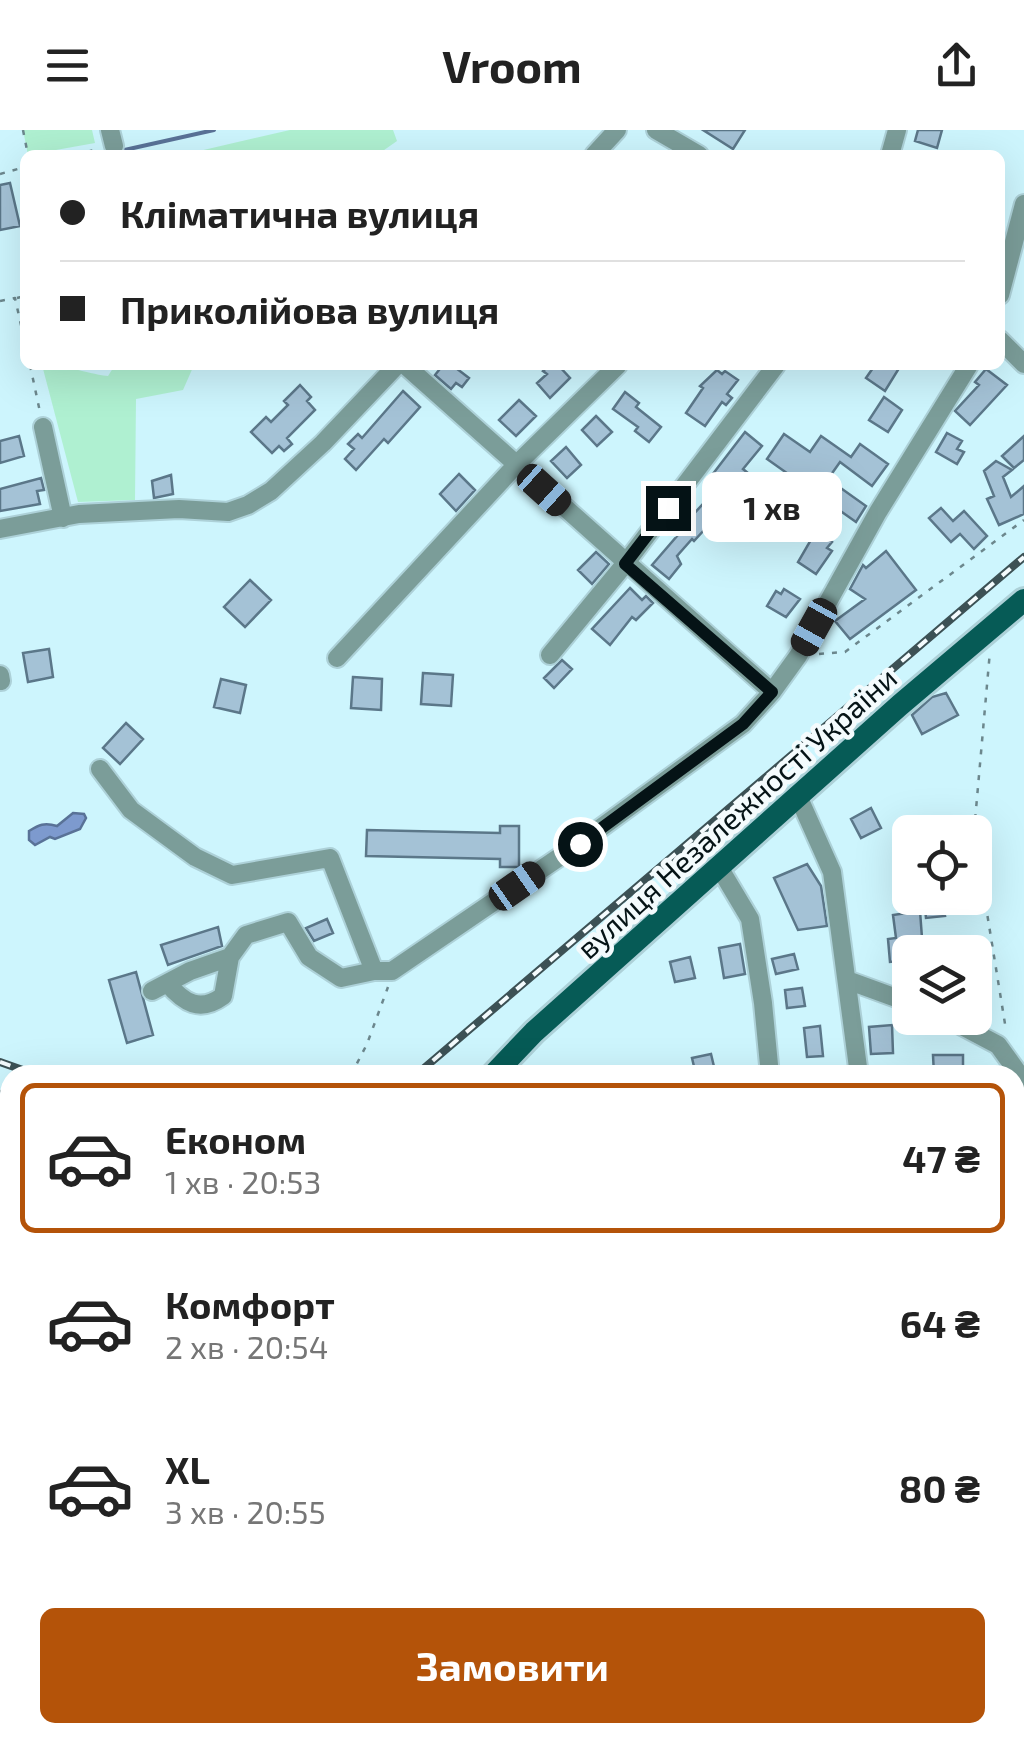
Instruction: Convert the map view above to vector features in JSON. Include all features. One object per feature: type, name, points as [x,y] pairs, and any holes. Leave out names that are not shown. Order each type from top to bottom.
[{"type":"main road","name":"вулиця Незалежності України","points":[[502,1065],[719,866],[1024,600]]},
{"type":"street","points":[[599,150],[617,130]]},
{"type":"street","points":[[656,130],[690,150]]},
{"type":"street","points":[[1005,276],[1024,204]]},
{"type":"street","points":[[1005,345],[1024,364]]},
{"type":"street","points":[[0,528],[80,514],[179,509],[228,512],[248,505],[271,491],[323,443],[392,370]]},
{"type":"street","points":[[410,370],[772,692]]},
{"type":"street","points":[[337,658],[516,466],[613,370]]},
{"type":"street","points":[[550,656],[772,370]]},
{"type":"street","points":[[230,957],[160,987],[196,1006],[211,1005],[223,996],[230,957],[246,936],[288,922],[309,957],[340,978],[383,971],[580,844],[743,724],[798,656],[878,512],[967,370]]},
{"type":"street","points":[[43,427],[63,518]]},
{"type":"street","points":[[100,769],[131,810],[195,857],[232,874],[330,858],[383,971]]},
{"type":"street","points":[[798,796],[832,872],[858,1065]]},
{"type":"street","points":[[719,866],[750,919],[769,1065]]},
{"type":"street","points":[[846,980],[892,996]]},
{"type":"street","points":[[979,1035],[998,1045],[1008,1065]]},
{"type":"path","points":[[86,150],[112,138]]},
{"type":"path","points":[[0,301],[20,297]]},
{"type":"path","points":[[15,298],[20,321]]},
{"type":"path","points":[[31,370],[43,427]]},
{"type":"path","points":[[798,656],[845,652],[1024,520]]},
{"type":"path","points":[[976,815],[991,645]]},
{"type":"path","points":[[987,915],[1010,1065]]},
{"type":"path","points":[[356,1065],[379,1016],[383,971]]},
{"type":"green space","points":[[23,130],[92,130],[95,143],[56,150],[27,150]]},
{"type":"green space","points":[[290,130],[393,130],[397,141],[384,150],[204,150]]},
{"type":"green space","points":[[43,370],[79,370],[108,376],[112,370],[192,370],[183,390],[136,399],[135,500],[78,502]]},
{"type":"water","points":[[73,813],[84,814],[86,818],[80,829],[35,845],[29,840],[29,831],[42,825],[57,826]]},
{"type":"building","points":[[703,130],[745,130],[733,149]]},
{"type":"building","points":[[918,130],[942,130],[937,148],[915,141]]},
{"type":"building","points":[[10,183],[20,226],[0,230],[0,185]]},
{"type":"building","points":[[439,370],[459,370],[469,378],[462,387],[456,383],[451,389],[435,375]]},
{"type":"building","points":[[563,370],[570,378],[550,398],[537,383],[547,374],[543,371]]},
{"type":"building","points":[[717,370],[738,380],[727,394],[732,398],[726,405],[722,402],[705,426],[686,413],[703,388],[700,386]]},
{"type":"building","points":[[872,370],[898,370],[885,391],[866,378]]},
{"type":"building","points":[[987,370],[1007,385],[970,425],[955,411],[979,385],[975,382]]},
{"type":"building","points":[[300,385],[311,397],[307,401],[315,410],[287,438],[292,444],[284,451],[279,446],[272,453],[251,432],[266,417],[271,422]]},
{"type":"building","points":[[403,391],[420,407],[388,443],[384,439],[356,470],[345,459],[354,449],[348,444],[358,434],[362,438]]},
{"type":"building","points":[[625,392],[639,403],[636,407],[661,427],[649,442],[635,431],[638,427],[613,409]]},
{"type":"building","points":[[884,397],[902,410],[888,432],[869,420]]},
{"type":"building","points":[[519,400],[536,416],[516,436],[499,420]]},
{"type":"building","points":[[596,416],[612,432],[597,446],[582,430]]},
{"type":"building","points":[[745,432],[762,446],[743,469],[780,499],[758,526],[745,516],[757,501],[732,481],[724,491],[709,479]]},
{"type":"building","points":[[947,433],[962,441],[957,449],[964,452],[957,464],[936,452]]},
{"type":"building","points":[[784,434],[810,452],[821,436],[851,457],[860,444],[888,464],[872,486],[840,462],[828,479],[866,506],[856,522],[767,459]]},
{"type":"building","points":[[19,436],[24,456],[0,463],[0,441]]},
{"type":"building","points":[[1024,436],[1024,460],[1014,468],[1002,456]]},
{"type":"building","points":[[566,447],[581,465],[567,478],[551,461]]},
{"type":"building","points":[[996,461],[1012,470],[1003,477],[1011,497],[1024,486],[1024,514],[999,525],[987,499],[994,496],[984,471]]},
{"type":"building","points":[[459,474],[475,490],[456,511],[440,494]]},
{"type":"building","points":[[171,475],[173,494],[154,498],[152,481]]},
{"type":"building","points":[[41,478],[44,490],[37,491],[40,504],[0,511],[0,489]]},
{"type":"building","points":[[713,493],[730,510],[721,520],[717,516],[692,539],[677,556],[681,564],[669,579],[652,565],[677,536],[673,532],[687,515],[690,518]]},
{"type":"building","points":[[941,508],[953,521],[964,511],[987,536],[974,549],[960,534],[951,542],[929,518]]},
{"type":"building","points":[[816,531],[832,542],[827,548],[832,551],[816,574],[798,562]]},
{"type":"building","points":[[886,551],[916,590],[850,639],[835,621],[865,599],[850,589],[863,565],[866,568]]},
{"type":"building","points":[[596,552],[609,564],[592,584],[578,570]]},
{"type":"building","points":[[250,580],[271,600],[245,627],[224,607]]},
{"type":"building","points":[[630,588],[642,600],[646,596],[653,603],[636,620],[632,617],[610,645],[592,629]]},
{"type":"building","points":[[784,589],[800,599],[786,617],[767,606],[776,591],[781,594]]},
{"type":"building","points":[[49,649],[53,677],[28,682],[23,653]]},
{"type":"building","points":[[562,660],[572,669],[554,688],[544,678]]},
{"type":"building","points":[[423,673],[453,675],[451,706],[421,704]]},
{"type":"building","points":[[353,677],[382,679],[381,710],[351,708]]},
{"type":"building","points":[[221,679],[246,685],[240,713],[214,707]]},
{"type":"building","points":[[946,693],[958,715],[922,734],[912,715],[932,697]]},
{"type":"building","points":[[126,723],[143,739],[120,764],[103,748]]},
{"type":"building","points":[[871,808],[881,828],[861,838],[851,819]]},
{"type":"building","points":[[500,826],[519,826],[519,867],[500,867],[500,859],[366,856],[367,830],[500,833]]},
{"type":"building","points":[[807,864],[821,886],[827,926],[798,930],[774,878]]},
{"type":"building","points":[[893,915],[920,915],[922,935],[896,935]]},
{"type":"building","points":[[327,919],[333,933],[314,941],[306,928]]},
{"type":"building","points":[[218,927],[222,946],[168,965],[161,945]]},
{"type":"building","points":[[892,938],[892,962],[890,962],[888,939]]},
{"type":"building","points":[[740,944],[745,974],[724,978],[719,948]]},
{"type":"building","points":[[794,954],[798,969],[776,974],[772,959]]},
{"type":"building","points":[[690,957],[695,978],[675,982],[670,962]]},
{"type":"building","points":[[136,972],[153,1035],[127,1043],[109,980]]},
{"type":"building","points":[[802,988],[805,1006],[787,1008],[785,990]]},
{"type":"building","points":[[892,1025],[893,1053],[871,1054],[869,1027]]},
{"type":"building","points":[[820,1026],[823,1056],[807,1057],[804,1028]]},
{"type":"building","points":[[711,1054],[714,1065],[694,1065],[692,1058]]},
{"type":"building","points":[[933,1055],[963,1055],[963,1065],[934,1065]]},
{"type":"waterway","points":[[124,150],[214,130]]},
{"type":"railway","points":[[428,1065],[1024,557]]},
{"type":"railway","points":[[0,1062],[9,1065]]},
{"type":"route","points":[[580,844],[743,724],[772,692],[625,564],[668,508]]}]
